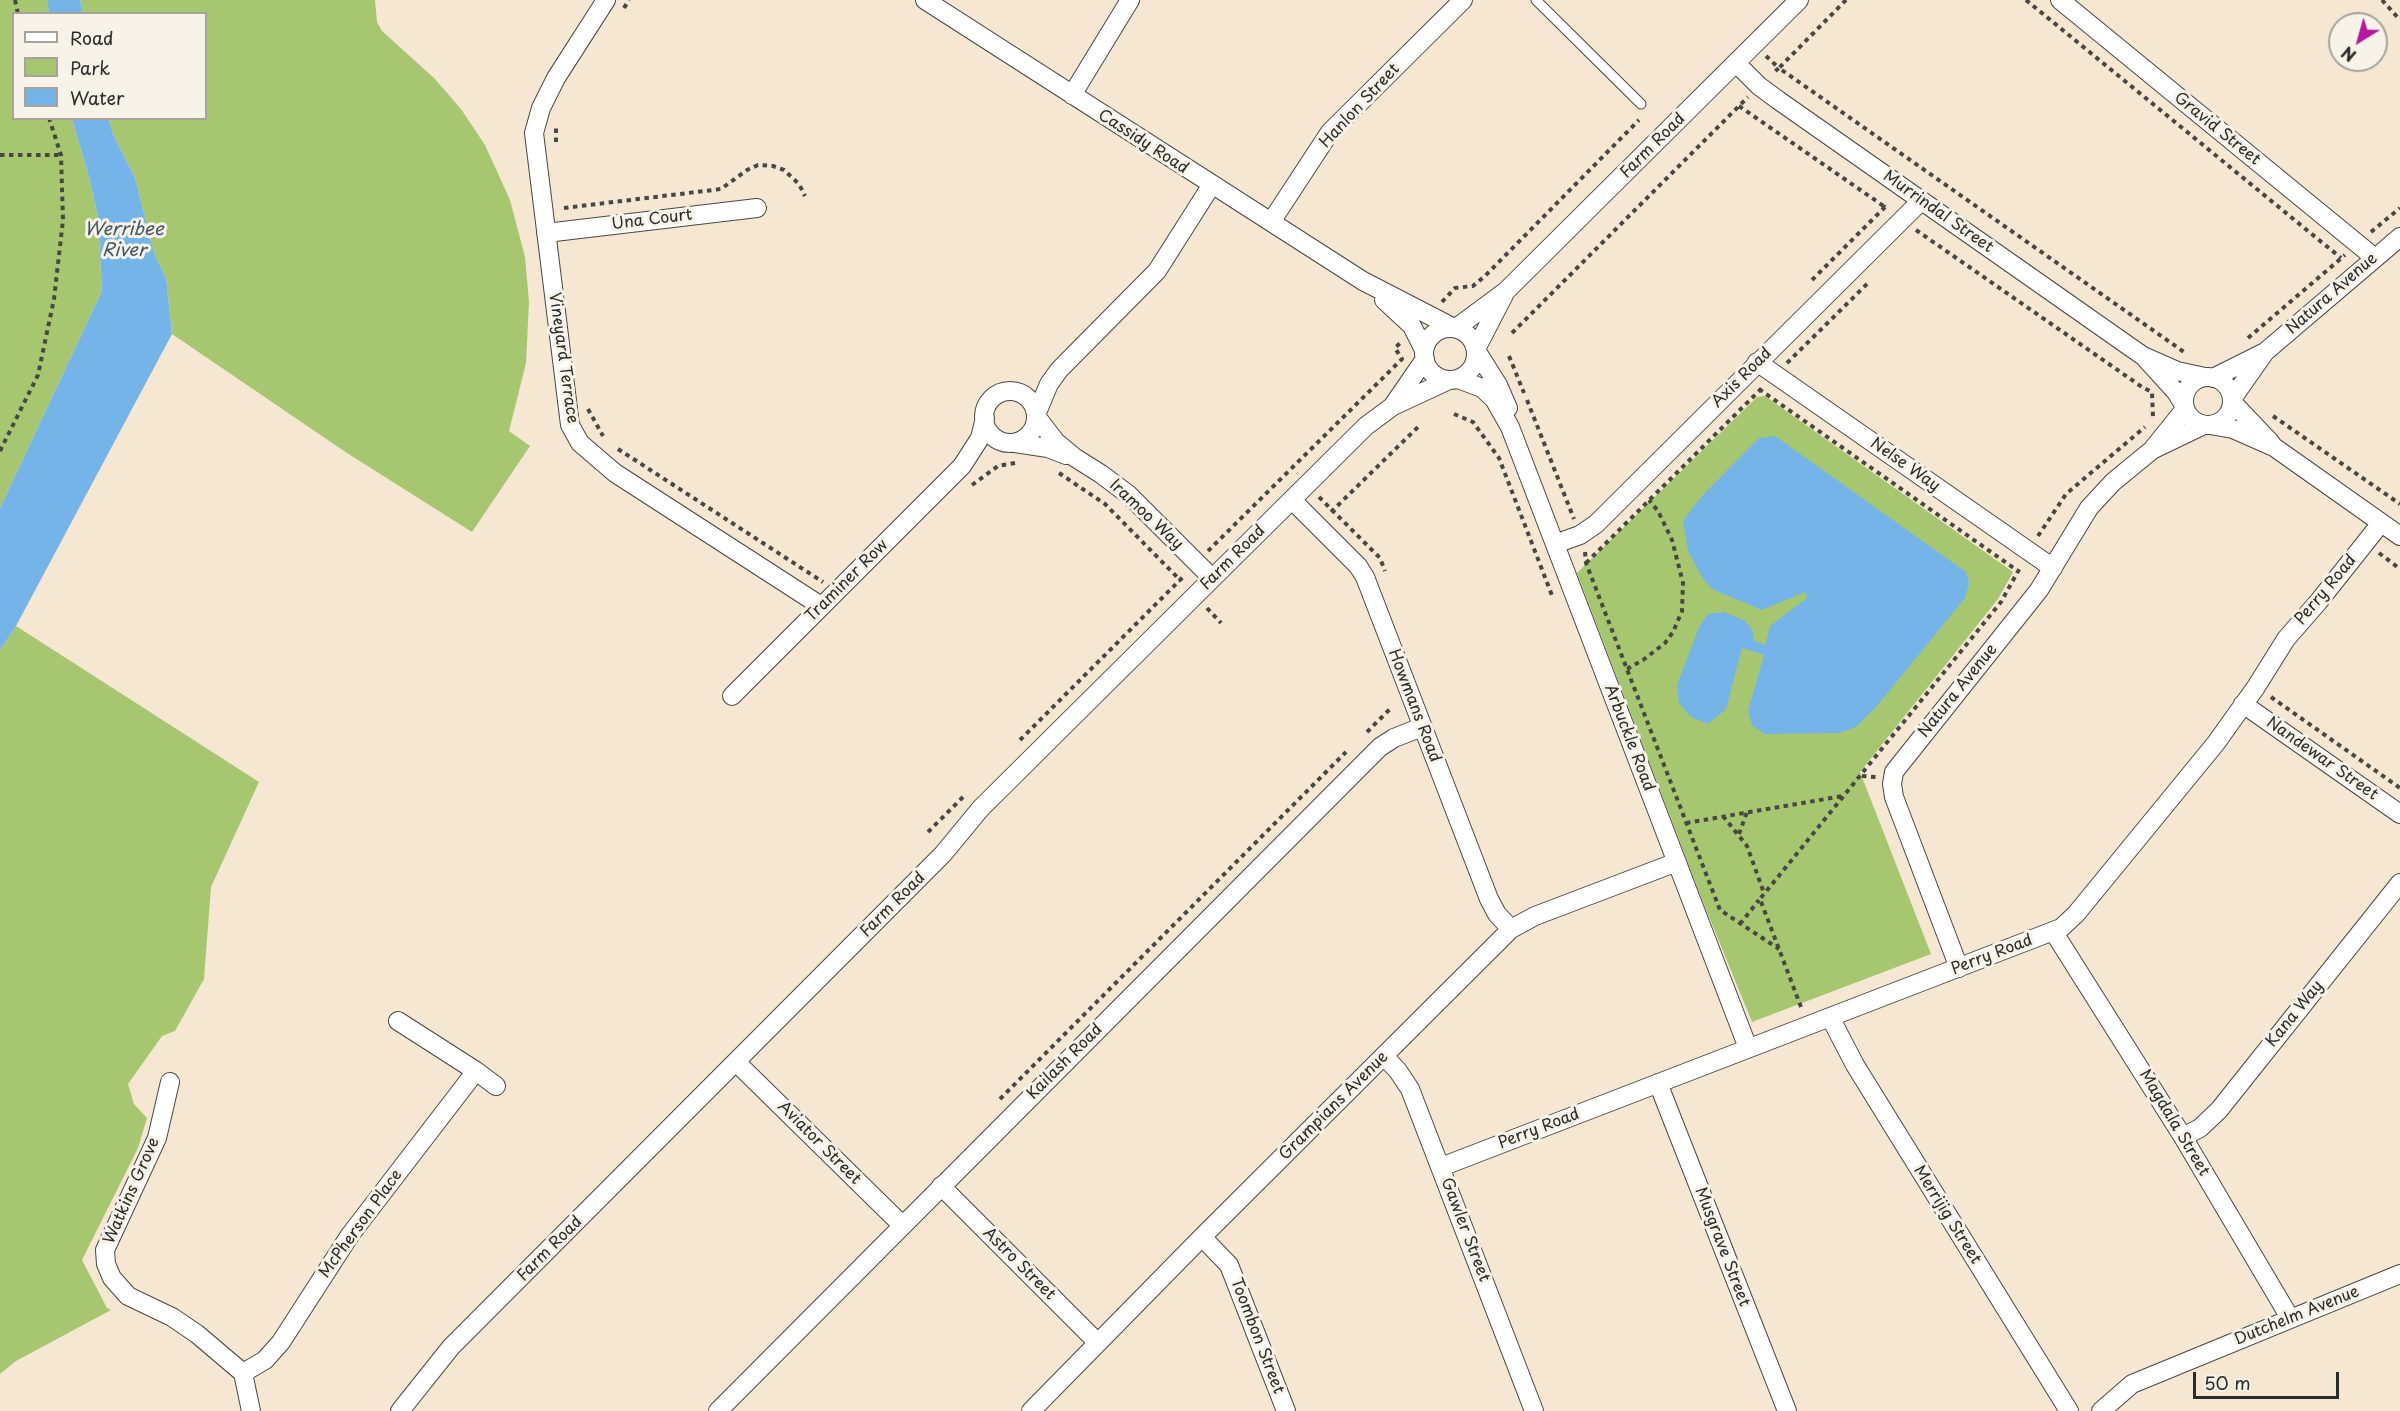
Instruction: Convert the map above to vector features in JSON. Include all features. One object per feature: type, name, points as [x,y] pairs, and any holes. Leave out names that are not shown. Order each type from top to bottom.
[{"type":"street","name":"Vineyard Terrace","points":[[606,0],[556,78],[541,108],[534,133],[570,425],[580,443],[615,473],[821,606]]},
{"type":"street","name":"Cassidy Road","points":[[925,0],[1211,186],[1363,281],[1455,328]]},
{"type":"street","points":[[1072,95],[1130,0]]},
{"type":"street","name":"Hanlon Street","points":[[1271,222],[1330,132],[1463,0]]},
{"type":"street","name":"Farm Road","points":[[1455,328],[1506,291],[1799,0]]},
{"type":"street","name":"Gravid Street","points":[[2060,0],[2375,258]]},
{"type":"street","name":"Murrindal Street","points":[[1736,63],[1759,86],[2143,356],[2177,371],[2209,377]]},
{"type":"street","points":[[1059,370],[1010,392],[1000,394],[991,400],[986,409],[985,418],[987,429],[992,436],[1002,442],[1013,443],[1028,436],[1034,428],[1036,415],[1049,384],[1059,370],[1156,270],[1211,186]]},
{"type":"street","name":"Axis Road","points":[[1555,544],[1580,535],[1596,524],[1921,201]]},
{"type":"street","name":"Una Court","points":[[546,233],[757,208]]},
{"type":"street","name":"Natura Avenue","points":[[2233,401],[2265,352],[2400,237]]},
{"type":"street","name":"Cassidy Road","points":[[1363,281],[1415,329],[1424,354]]},
{"type":"street","name":"Farm Road","points":[[1476,350],[1506,291]]},
{"type":"street","points":[[1455,328],[1469,335],[1476,350],[1472,368],[1454,379],[1433,373],[1424,354],[1431,336],[1438,331],[1455,328]]},
{"type":"street","name":"Arbuckle Road","points":[[1476,350],[1507,404],[1510,427]]},
{"type":"street","name":"Natura Avenue","points":[[2209,377],[2265,352]]},
{"type":"street","name":"Farm Road","points":[[1393,406],[1424,354]]},
{"type":"street","name":"Murrindal Street","points":[[2143,356],[2176,392],[2185,407]]},
{"type":"street","name":"Nelse Way","points":[[1751,368],[1776,375],[2053,568]]},
{"type":"street","points":[[2274,447],[2233,401],[2226,385],[2209,377],[2196,380],[2189,386],[2185,395],[2185,407],[2192,420],[2242,432],[2274,447],[2400,536]]},
{"type":"street","name":"Farm Road","points":[[400,1411],[451,1347],[943,854],[981,808],[1366,426],[1393,406],[1454,379]]},
{"type":"street","name":"Arbuckle Road","points":[[1454,379],[1482,388],[1494,399],[1510,427],[1748,1048]]},
{"type":"street","points":[[1010,392],[1028,399],[1036,415]]},
{"type":"street","points":[[2207,425],[2226,418],[2233,401]]},
{"type":"street","name":"Natura Avenue","points":[[1959,968],[1894,797],[1892,778],[1896,768],[2039,590],[2089,508],[2113,482],[2152,450],[2185,407]]},
{"type":"street","name":"Iramoo Way","points":[[1036,415],[1056,442],[1129,495],[1212,579]]},
{"type":"street","name":"Traminer Row","points":[[732,696],[962,466],[980,438],[985,418]]},
{"type":"street","name":"Natura Avenue","points":[[2152,450],[2207,425]]},
{"type":"street","name":"Traminer Row","points":[[962,466],[985,453],[1013,443]]},
{"type":"street","name":"Iramoo Way","points":[[1013,443],[1048,448],[1074,457]]},
{"type":"street","name":"Howmans Road","points":[[1292,500],[1358,566],[1365,577],[1489,900],[1497,914],[1511,929]]},
{"type":"street","name":"Perry Road","points":[[1442,1167],[2061,927],[2076,914],[2216,743],[2256,687],[2290,633],[2319,601],[2381,523]]},
{"type":"street","name":"Nandewar Street","points":[[2243,705],[2400,814]]},
{"type":"street","name":"Kailash Road","points":[[718,1411],[1380,747],[1394,738],[1422,727]]},
{"type":"street","name":"Grampians Avenue","points":[[1034,1410],[1202,1237],[1511,929],[1535,916],[1677,862]]},
{"type":"street","name":"Kana Way","points":[[2183,1137],[2200,1128],[2219,1110],[2400,883]]},
{"type":"street","name":"Magdala Street","points":[[2053,931],[2183,1137],[2290,1318]]},
{"type":"street","name":"Merrijig Street","points":[[1830,1017],[1855,1065],[2069,1411]]},
{"type":"street","points":[[398,1021],[496,1086]]},
{"type":"street","name":"Gawler Street","points":[[1384,1056],[1410,1089],[1442,1167],[1534,1411]]},
{"type":"street","name":"Aviator Street","points":[[736,1062],[902,1225]]},
{"type":"street","name":"McPherson Place","points":[[243,1373],[265,1360],[281,1342],[350,1235],[476,1071]]},
{"type":"street","name":"Watkins Grove","points":[[170,1082],[158,1138],[105,1250],[106,1264],[112,1278],[128,1296],[172,1317],[197,1334],[243,1373]]},
{"type":"street","name":"Musgrave Street","points":[[1658,1083],[1787,1411]]},
{"type":"street","name":"Astro Street","points":[[941,1186],[1098,1343]]},
{"type":"street","name":"Toombon Street","points":[[1202,1237],[1229,1265],[1286,1411]]},
{"type":"street","name":"Dutchelm Avenue","points":[[2101,1411],[2132,1384],[2400,1274]]},
{"type":"street","points":[[243,1373],[251,1411]]},
{"type":"lane","points":[[1536,0],[1641,104]]},
{"type":"path","points":[[623,9],[629,0]]},
{"type":"path","points":[[1512,333],[1846,0]]},
{"type":"path","points":[[2026,0],[2341,258],[2242,343]]},
{"type":"path","points":[[2382,0],[2400,20]]},
{"type":"path","points":[[1755,45],[1779,68],[2188,355]]},
{"type":"path","points":[[1739,106],[2152,392],[2154,418],[2150,423]]},
{"type":"path","points":[[0,451],[38,375],[54,299],[63,220],[61,155],[50,120]]},
{"type":"path","points":[[557,151],[555,140],[558,120]]},
{"type":"path","points":[[1430,314],[1455,288],[1473,286],[1485,276],[1639,120]]},
{"type":"path","points":[[0,155],[61,155]]},
{"type":"path","points":[[564,208],[721,189],[747,170],[764,165],[784,170],[799,184],[805,196]]},
{"type":"path","points":[[562,196],[567,230]]},
{"type":"path","points":[[1804,288],[1885,207]]},
{"type":"path","points":[[1911,240],[1919,232]]},
{"type":"path","points":[[1586,563],[1870,280]]},
{"type":"path","points":[[1012,748],[1402,359],[1395,348],[1415,329]]},
{"type":"path","points":[[1509,356],[1574,517],[1586,563],[1720,910],[1780,950]]},
{"type":"path","points":[[1751,368],[1760,390],[2018,571]]},
{"type":"path","points":[[587,404],[594,423],[607,440]]},
{"type":"path","points":[[1454,414],[1473,422],[1499,458],[1557,608]]},
{"type":"path","points":[[2271,414],[2400,504]]},
{"type":"path","points":[[1318,525],[1420,425]]},
{"type":"path","points":[[612,445],[836,591]]},
{"type":"path","points":[[970,487],[983,475],[998,466],[1024,463]]},
{"type":"path","points":[[1052,470],[1105,504],[1221,623]]},
{"type":"path","points":[[1627,669],[1665,643],[1673,632],[1682,611],[1683,583],[1672,540],[1664,521],[1649,500]]},
{"type":"path","points":[[1574,517],[1582,509]]},
{"type":"path","points":[[2256,687],[2400,788]]},
{"type":"path","points":[[1359,739],[1392,707]]},
{"type":"path","points":[[1000,1099],[1351,747]]},
{"type":"path","points":[[928,832],[970,790]]},
{"type":"path","points":[[1686,823],[1844,795]]},
{"type":"path","points":[[1739,834],[1748,811]]},
{"type":"path","points":[[1723,816],[1747,846],[1764,894]]},
{"type":"path","points":[[1740,924],[1760,899]]},
{"type":"green space","points":[[0,0],[47,0],[49,12],[12,12],[12,120],[72,120],[98,217],[102,291],[0,508]]},
{"type":"green space","points":[[80,0],[375,0],[377,22],[382,31],[434,78],[461,109],[485,145],[510,200],[525,257],[529,302],[526,363],[509,431],[530,446],[472,532],[347,453],[172,334],[166,278],[154,253],[135,178],[113,134],[109,120],[207,120],[207,12],[83,12]]},
{"type":"green space","points":[[1765,396],[2013,572],[1998,599],[1860,772],[1931,954],[1752,1022],[1701,897],[1577,573],[1757,397]]},
{"type":"green space","points":[[16,626],[259,782],[211,887],[204,979],[175,1031],[162,1036],[128,1084],[134,1104],[147,1118],[138,1148],[82,1260],[107,1308],[111,1310],[16,1361],[0,1374],[0,650]]},
{"type":"water","points":[[47,0],[80,0],[83,12],[49,12]]},
{"type":"water","name":"Werribee River","points":[[72,120],[109,120],[113,134],[135,178],[154,253],[166,278],[172,334],[16,626],[0,650],[0,508],[102,291],[98,217]]},
{"type":"water","points":[[1775,436],[1966,572],[1969,583],[1965,598],[1876,707],[1856,727],[1839,733],[1764,734],[1752,725],[1748,711],[1764,655],[1742,648],[1726,709],[1708,724],[1691,717],[1679,703],[1677,685],[1699,627],[1708,614],[1724,612],[1745,621],[1753,631],[1753,640],[1765,645],[1770,626],[1807,598],[1805,592],[1762,610],[1714,590],[1703,579],[1688,551],[1683,521],[1701,497],[1759,438]]}]
